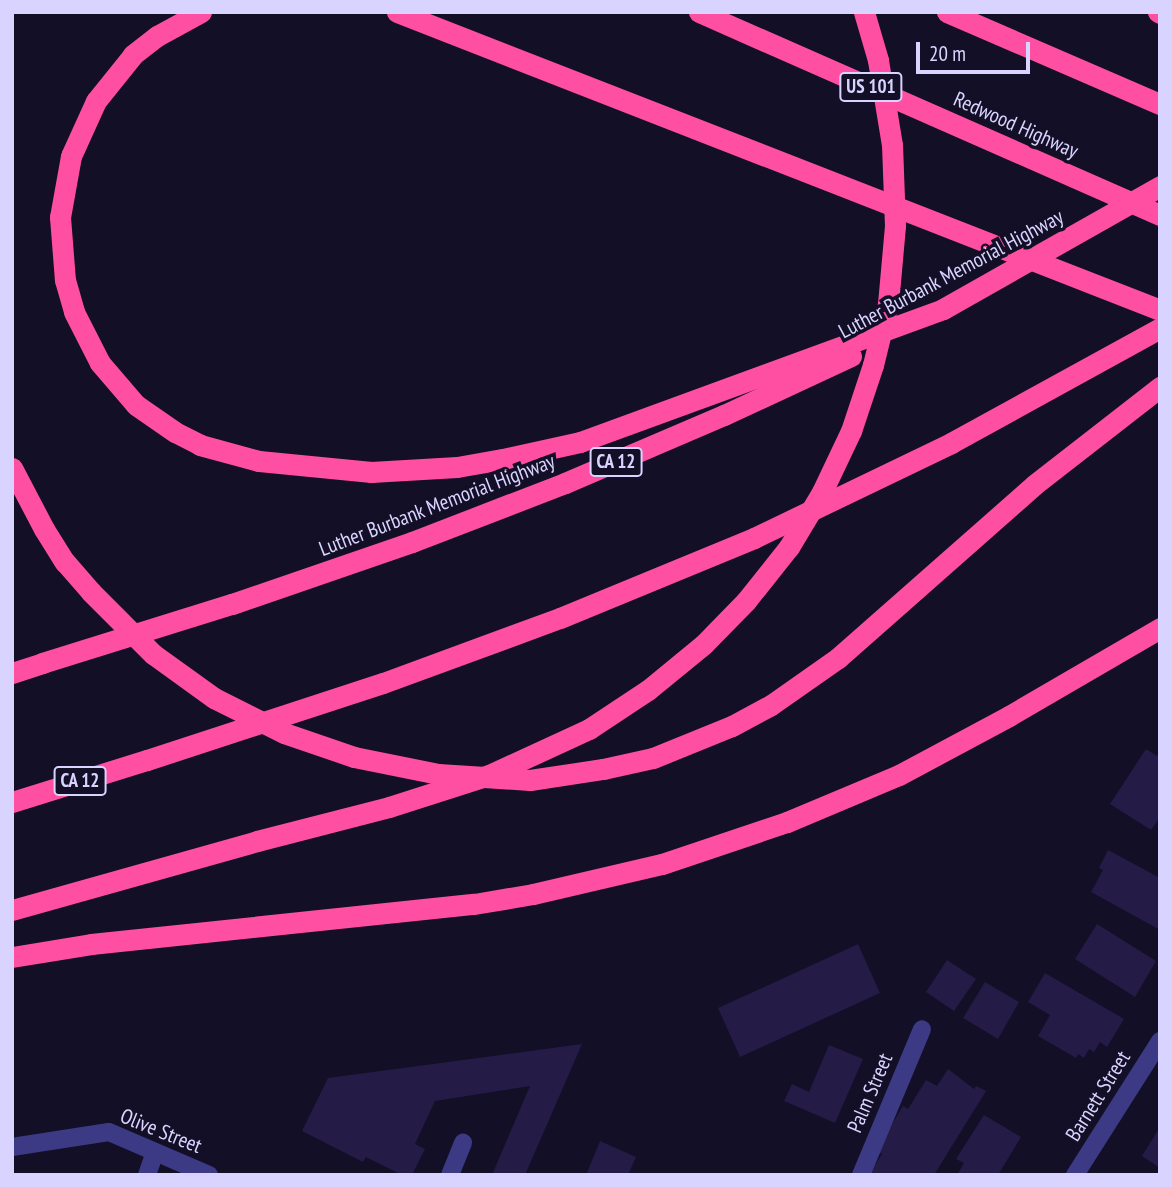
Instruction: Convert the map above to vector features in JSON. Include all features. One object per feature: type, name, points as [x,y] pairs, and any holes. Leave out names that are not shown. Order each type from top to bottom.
[{"type":"highway","points":[[201,12],[157,36],[133,55],[96,101],[71,156],[60,217],[65,280],[74,312],[100,363],[136,405],[175,432],[200,445],[259,461],[371,472],[457,467],[503,459],[580,442],[943,309]]},
{"type":"highway","points":[[397,12],[1160,310]]},
{"type":"highway","name":"Redwood Highway","points":[[699,12],[1160,215]]},
{"type":"highway","points":[[12,910],[389,807],[489,775],[589,729],[648,690],[704,644],[746,601],[789,547],[816,502],[851,432],[873,365],[888,304],[895,226],[892,145],[878,60],[863,12]]},
{"type":"highway","points":[[947,12],[1160,104]]},
{"type":"highway","points":[[1103,220],[1160,170]]},
{"type":"highway","name":"Luther Burbank Memorial Highway","points":[[12,673],[232,604],[412,542],[640,452],[824,369],[943,309],[1160,186]]},
{"type":"highway","name":"CA 12","points":[[12,802],[383,683],[560,618],[754,538],[951,443],[1160,328]]},
{"type":"highway","points":[[12,468],[65,562],[91,592],[153,654],[214,698],[284,733],[366,760],[438,774],[530,780],[653,758],[732,726],[771,705],[838,658],[1034,485],[1160,387]]},
{"type":"highway","points":[[12,957],[154,937],[474,904],[533,894],[662,864],[788,822],[899,775],[1009,716],[1160,628]]},
{"type":"street","name":"Palm Street","points":[[861,1175],[922,1029]]},
{"type":"street","name":"Barnett Street","points":[[1075,1175],[1160,1041]]},
{"type":"street","name":"Olive Street","points":[[12,1147],[109,1132],[208,1175]]},
{"type":"street","points":[[450,1175],[463,1142]]},
{"type":"street","points":[[146,1175],[155,1152]]},
{"type":"building","points":[[1146,749],[1157,756],[1160,752],[1160,817],[1151,830],[1110,804]]},
{"type":"building","points":[[1108,850],[1160,878],[1160,930],[1091,892],[1103,870],[1099,868]]},
{"type":"building","points":[[1097,924],[1156,961],[1135,997],[1075,959]]},
{"type":"building","points":[[858,944],[880,993],[740,1057],[718,1008]]},
{"type":"building","points":[[947,960],[976,979],[954,1011],[926,992]]},
{"type":"building","points":[[1045,973],[1124,1019],[1107,1047],[1100,1042],[1094,1052],[1089,1049],[1084,1058],[1078,1054],[1076,1058],[1038,1036],[1050,1015],[1028,1002]]},
{"type":"building","points":[[985,982],[1019,1002],[998,1039],[963,1018]]},
{"type":"building","points":[[582,1044],[525,1175],[492,1175],[530,1086],[435,1101],[415,1144],[425,1149],[412,1175],[402,1175],[366,1157],[363,1162],[302,1131],[328,1078]]},
{"type":"building","points":[[829,1045],[863,1059],[835,1123],[784,1101],[792,1084],[809,1092]]},
{"type":"building","points":[[948,1069],[974,1089],[976,1086],[986,1091],[934,1175],[869,1175],[882,1154],[876,1151],[903,1106],[908,1109],[926,1080],[937,1086]]},
{"type":"building","points":[[984,1115],[1021,1137],[998,1175],[957,1175],[964,1163],[956,1159]]},
{"type":"building","points":[[1160,1127],[1160,1168],[1142,1156]]},
{"type":"building","points":[[600,1141],[636,1157],[628,1175],[586,1175]]}]
